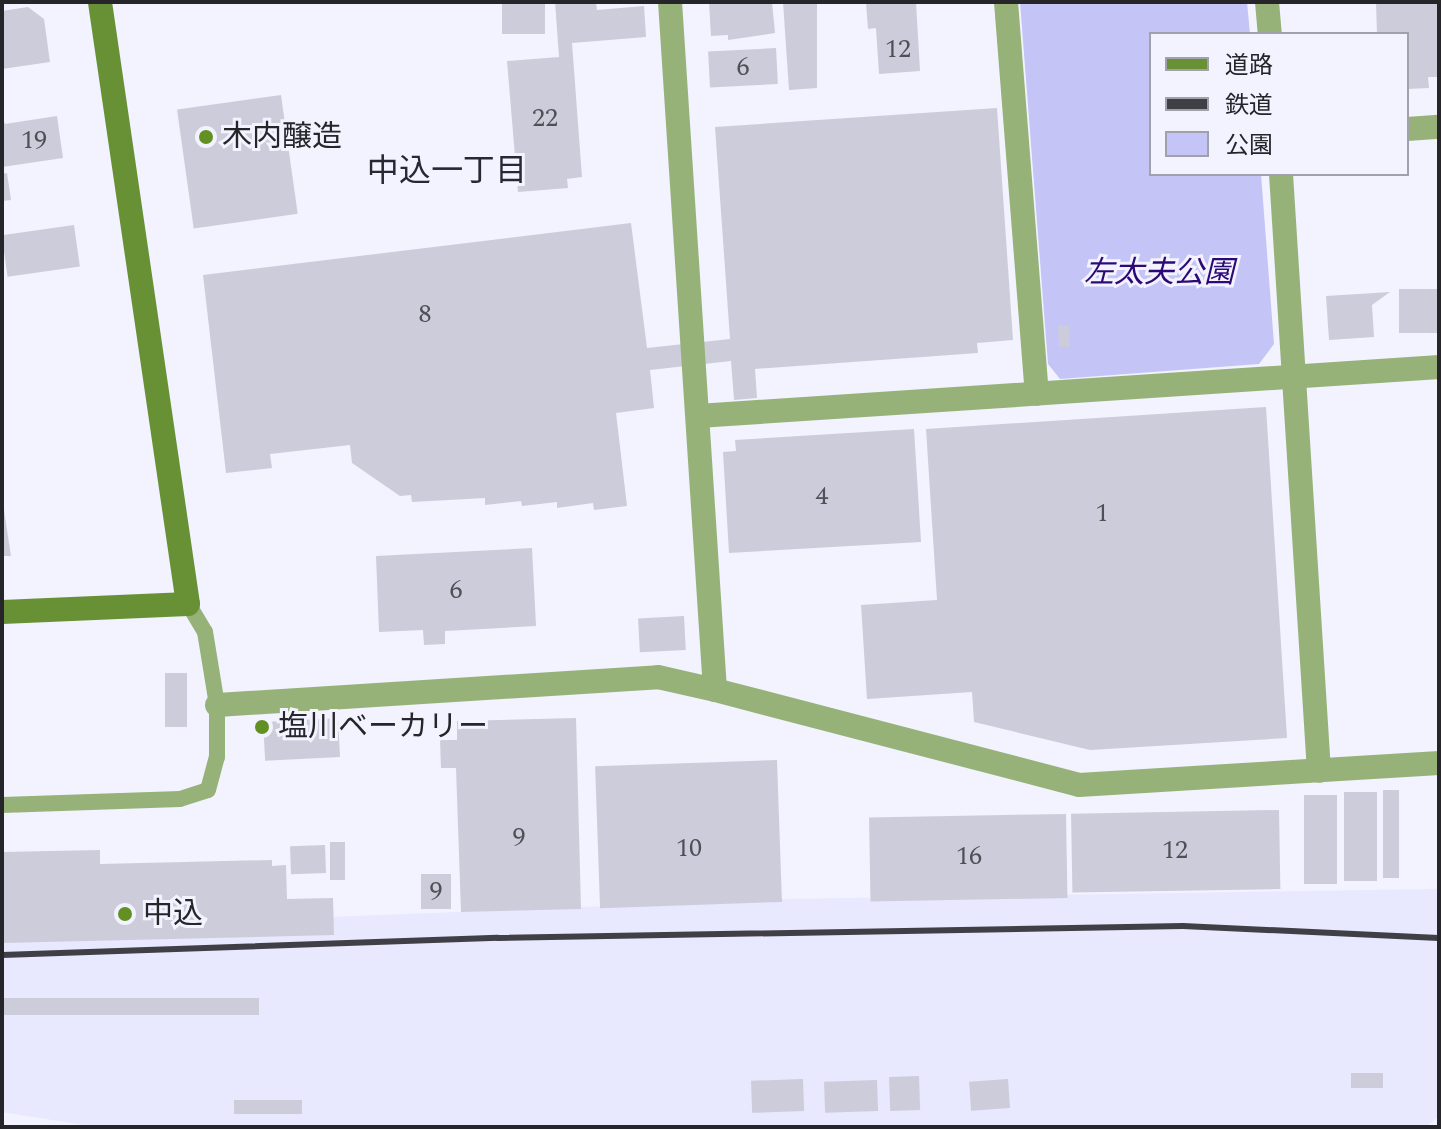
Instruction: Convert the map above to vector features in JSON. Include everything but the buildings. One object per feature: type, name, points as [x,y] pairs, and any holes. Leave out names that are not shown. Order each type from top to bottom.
[{"type":"main road","points":[[2,612],[188,604],[100,2]]},
{"type":"street","points":[[670,2],[715,690]]},
{"type":"street","points":[[1006,2],[1037,394]]},
{"type":"street","points":[[1267,2],[1270,32]]},
{"type":"street","points":[[1409,129],[1439,127]]},
{"type":"street","points":[[1281,176],[1297,377],[1319,771]]},
{"type":"street","points":[[698,416],[1439,367]]},
{"type":"street","points":[[217,705],[658,677],[1079,785],[1439,763]]},
{"type":"lane","points":[[2,805],[196,797],[208,790],[214,776],[217,705],[205,632],[188,604]]},
{"type":"shaded area","points":[[1439,889],[1439,1116],[1426,1127],[96,1127],[2,1112],[2,930],[785,899]]},
{"type":"green space","name":"左太夫公園","points":[[1020,2],[1247,2],[1250,32],[1149,32],[1149,176],[1261,176],[1274,344],[1259,364],[1060,379],[1048,364]]},
{"type":"railway","points":[[2,955],[498,938],[1183,926],[1439,938]]},
{"type":"place","name":"木内醸造","points":[[206,137]]},
{"type":"place","name":"塩川ベーカリー","points":[[262,727]]},
{"type":"place","name":"中込","points":[[125,914]]},
{"type":"district","name":"中込一丁目","points":[[447,172]]}]
